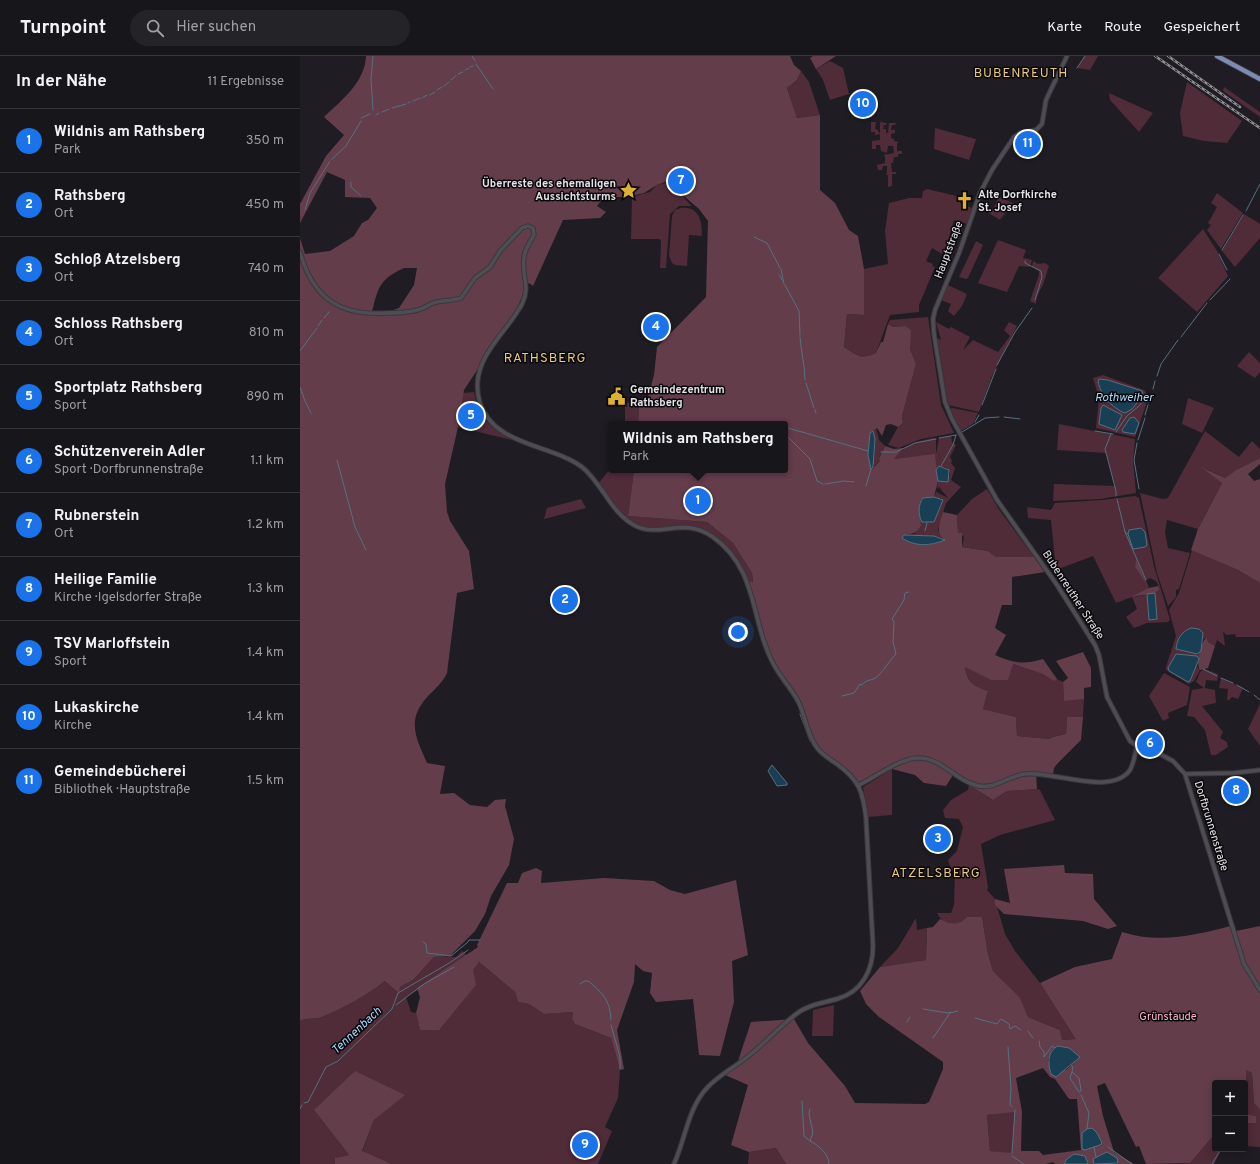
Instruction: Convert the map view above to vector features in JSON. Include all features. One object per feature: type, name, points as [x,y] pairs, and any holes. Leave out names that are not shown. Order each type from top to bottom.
[{"type":"main road","points":[[1217,56],[1260,79]]},
{"type":"street","name":"Hauptstraße","points":[[964,441],[946,402],[934,334],[933,314],[959,253],[983,186],[1014,137],[1020,132],[1034,131],[1043,121],[1046,100],[1067,56]]},
{"type":"street","points":[[300,252],[306,268],[324,297],[340,308],[357,313],[368,314],[414,311],[433,303],[464,296],[475,278],[490,267],[506,245],[523,228],[529,226],[534,230],[534,235],[527,247],[524,257],[527,285],[523,302],[486,356],[480,371],[477,390],[479,399],[489,420],[506,434],[563,456],[583,468],[598,484],[618,512],[636,527],[650,530],[682,527],[695,529],[712,537],[725,548],[737,560],[745,574],[771,659],[797,700],[812,740],[818,750],[848,772],[859,785],[864,802],[866,818],[873,946],[873,956],[869,970],[864,980],[853,991],[838,999],[811,1006],[800,1011],[751,1054],[706,1088],[694,1107],[674,1164]]},
{"type":"street","name":"Bubenreuther Straße","points":[[964,441],[1012,523],[1057,585],[1095,645],[1099,654],[1106,694],[1110,707],[1130,741],[1136,746]]},
{"type":"street","points":[[859,785],[898,764],[918,758],[936,762],[970,783],[985,787],[1026,773],[1085,781],[1114,780],[1120,778],[1130,770],[1136,746]]},
{"type":"street","name":"Dorfbrunnenstraße","points":[[1136,746],[1160,754],[1173,761],[1185,774],[1244,964],[1260,990]]},
{"type":"street","points":[[1185,774],[1234,774],[1260,770]]},
{"type":"shaded area","points":[[1085,56],[1098,56],[1090,70],[1077,68]]},
{"type":"shaded area","points":[[830,61],[843,68],[849,94],[830,100],[823,80],[816,69]]},
{"type":"shaded area","points":[[801,71],[809,82],[820,115],[797,118],[787,88],[797,80]]},
{"type":"shaded area","points":[[1187,82],[1242,121],[1227,143],[1204,141],[1183,136],[1180,113]]},
{"type":"shaded area","points":[[1224,87],[1260,112],[1260,117],[1223,91]]},
{"type":"shaded area","points":[[1109,93],[1153,113],[1139,132],[1110,100]]},
{"type":"shaded area","points":[[871,122],[876,122],[875,129],[880,133],[880,122],[887,123],[884,125],[883,129],[886,129],[886,133],[888,133],[889,123],[896,123],[895,125],[892,125],[891,130],[895,130],[895,133],[891,134],[891,138],[894,139],[894,141],[899,142],[897,143],[897,151],[902,151],[902,154],[898,154],[898,157],[894,157],[893,163],[891,163],[892,172],[896,172],[896,174],[892,174],[892,186],[888,187],[888,175],[886,175],[887,166],[883,166],[882,170],[878,170],[877,165],[885,163],[885,156],[883,155],[894,153],[893,146],[888,146],[887,153],[881,151],[880,145],[876,145],[876,149],[872,149],[872,141],[880,140],[880,134],[875,135],[875,132],[871,132]]},
{"type":"shaded area","points":[[935,128],[976,139],[969,160],[934,149]]},
{"type":"shaded area","points":[[665,183],[679,190],[692,206],[679,206],[670,214],[666,268],[660,268],[661,241],[659,239],[631,239],[632,197],[650,192],[657,185]]},
{"type":"shaded area","points":[[927,189],[961,197],[960,203],[972,208],[967,224],[954,220],[947,244],[942,254],[932,248],[926,261],[933,264],[932,266],[935,267],[919,305],[919,312],[890,315],[876,353],[863,357],[856,355],[844,347],[847,314],[864,315],[864,269],[888,264],[885,231],[889,203],[909,198],[922,198],[923,191]]},
{"type":"shaded area","points":[[1217,193],[1243,213],[1221,249],[1207,230],[1211,225],[1208,223],[1217,207],[1211,203]]},
{"type":"shaded area","points":[[999,197],[1013,203],[1000,220],[987,212],[990,208],[993,209]]},
{"type":"shaded area","points":[[687,208],[696,212],[699,216],[701,225],[702,236],[689,235],[687,266],[675,265],[672,263],[669,256],[672,216],[675,210]]},
{"type":"shaded area","points":[[1244,214],[1260,224],[1260,238],[1235,267],[1222,251]]},
{"type":"shaded area","points":[[1203,229],[1217,251],[1228,276],[1197,312],[1158,278]]},
{"type":"shaded area","points":[[998,240],[1026,250],[1023,258],[1032,260],[1030,267],[1019,266],[1007,292],[978,283]]},
{"type":"shaded area","points":[[976,241],[983,245],[968,278],[966,279],[959,277]]},
{"type":"shaded area","points":[[1033,261],[1038,264],[1045,263],[1049,266],[1036,304],[1030,301],[1039,275],[1039,271],[1032,267]]},
{"type":"shaded area","points":[[948,285],[967,294],[962,306],[954,316],[948,311],[951,304],[941,300]]},
{"type":"shaded area","points":[[928,317],[941,405],[954,433],[921,439],[899,448],[888,445],[898,427],[903,423],[902,416],[916,364],[910,349],[910,341],[905,326],[893,327],[888,324],[890,320]]},
{"type":"shaded area","points":[[936,322],[949,329],[951,327],[970,337],[963,350],[973,340],[998,352],[1010,336],[1004,330],[1009,322],[1017,326],[992,376],[979,412],[948,405],[937,338],[941,340]]},
{"type":"shaded area","points":[[1249,352],[1260,363],[1260,372],[1255,378],[1237,366]]},
{"type":"shaded area","points":[[1103,375],[1144,390],[1149,396],[1135,437],[1096,428],[1099,398],[1093,378]]},
{"type":"shaded area","points":[[474,392],[482,415],[497,431],[512,440],[458,427],[463,393]]},
{"type":"shaded area","points":[[1188,398],[1214,408],[1202,433],[1182,424]]},
{"type":"shaded area","points":[[625,403],[639,403],[638,421],[625,421]]},
{"type":"shaded area","points":[[952,408],[978,413],[973,424],[961,431],[951,412],[950,409]]},
{"type":"shaded area","points":[[1059,424],[1135,439],[1133,461],[1136,493],[1100,499],[1053,501],[1054,484],[1115,486],[1106,453],[1057,450]]},
{"type":"shaded area","points":[[876,428],[879,440],[885,446],[879,457],[880,461],[873,467],[875,439],[873,431]]},
{"type":"shaded area","points":[[1205,431],[1239,457],[1252,441],[1260,449],[1260,458],[1236,470],[1225,478],[1204,468],[1222,483],[1198,529],[1167,520],[1165,532],[1168,548],[1190,553],[1179,589],[1176,590],[1176,597],[1168,606],[1157,573],[1140,493],[1163,499],[1168,498]]},
{"type":"shaded area","points":[[951,436],[952,442],[956,445],[950,457],[952,461],[951,463],[955,468],[951,480],[961,487],[946,503],[938,530],[943,538],[934,536],[904,535],[915,534],[920,520],[919,516],[922,522],[942,499],[934,497],[937,491],[948,498],[939,487],[937,489],[938,481],[948,482],[950,473],[947,468],[939,466],[936,470],[935,455],[893,459],[911,444],[933,438],[936,438],[936,454],[939,438]]},
{"type":"shaded area","points":[[608,472],[608,473],[634,473],[628,516],[707,522],[733,543],[752,573],[753,583],[747,581],[733,558],[710,537],[702,532],[688,528],[649,530],[636,526],[629,522],[617,510],[598,484]]},
{"type":"shaded area","points":[[987,489],[1000,511],[1034,557],[996,557],[988,551],[962,547],[964,537],[958,533],[957,515],[972,499]]},
{"type":"shaded area","points":[[1135,496],[1139,498],[1154,566],[1170,620],[1168,622],[1147,623],[1134,628],[1126,617],[1137,609],[1132,597],[1116,603],[1093,556],[1056,570],[1051,520],[1028,518],[1027,507],[1051,510],[1055,503]],"holes":[[[1136,560],[1146,580],[1150,578],[1156,581],[1160,589],[1155,593],[1134,597],[1150,589],[1135,567]]]},
{"type":"shaded area","points":[[581,499],[586,508],[544,519],[547,508]]},
{"type":"shaded area","points":[[1192,550],[1238,570],[1260,583],[1260,637],[1236,637],[1235,634],[1226,635],[1223,631],[1225,646],[1217,640],[1215,646],[1208,642],[1207,637],[1202,640],[1197,666],[1200,670],[1194,681],[1189,684],[1166,670],[1166,667],[1176,636],[1169,610],[1179,593]]},
{"type":"shaded area","points":[[1013,664],[1063,682],[1064,700],[1084,699],[1083,717],[1067,717],[1066,734],[1049,739],[1017,736],[1016,717],[983,709],[988,691],[972,683],[968,677],[965,666],[991,680]]},
{"type":"shaded area","points":[[1204,669],[1218,674],[1217,681],[1206,680],[1205,688],[1215,690],[1216,703],[1202,706],[1223,732],[1220,738],[1227,742],[1228,747],[1216,755],[1211,755],[1205,730],[1194,717],[1187,716],[1192,690],[1204,688],[1196,682],[1200,672]]},
{"type":"shaded area","points":[[1164,673],[1190,687],[1187,705],[1168,713],[1169,718],[1163,721],[1149,696]]},
{"type":"shaded area","points":[[1221,678],[1243,688],[1238,699],[1232,697],[1228,701],[1228,689],[1219,688]]},
{"type":"shaded area","points":[[1260,704],[1260,746],[1248,729]]},
{"type":"shaded area","points":[[892,769],[892,815],[868,817],[863,787]]},
{"type":"shaded area","points":[[969,785],[993,800],[1007,791],[1040,790],[1055,820],[1000,835],[981,844],[988,887],[987,890],[995,899],[1005,934],[1015,951],[1040,983],[1077,1039],[1062,1040],[1060,1030],[1028,1017],[1019,998],[993,971],[988,954],[982,917],[967,917],[959,923],[951,924],[940,918],[937,913],[951,913],[954,905],[955,871],[951,869],[948,860],[957,851],[963,827],[959,819],[945,818],[943,810],[951,800],[968,790]]},
{"type":"shaded area","points":[[916,918],[917,930],[927,928],[926,960],[880,967],[898,948]]},
{"type":"shaded area","points":[[462,951],[468,956],[406,997],[411,1012],[416,1013],[420,1030],[479,962],[515,992],[518,1002],[529,1004],[544,1014],[573,1012],[572,1019],[575,1024],[611,1038],[620,1070],[618,1098],[605,1127],[612,1131],[598,1164],[392,1164],[362,1152],[374,1120],[404,1095],[314,1110],[349,1155],[336,1158],[335,1164],[300,1164],[300,1021],[319,1018],[338,1010],[363,997],[385,981],[400,987],[413,980],[434,957],[456,957]]},
{"type":"shaded area","points":[[834,1005],[833,1036],[812,1036],[813,1010]]},
{"type":"shaded area","points":[[1245,1069],[1252,1073],[1254,1103],[1260,1110],[1260,1147],[1248,1146],[1248,1123],[1255,1123],[1256,1116],[1248,1114],[1248,1080],[1245,1080]]},
{"type":"shaded area","points":[[1014,1111],[1012,1154],[990,1151],[987,1115]]},
{"type":"shaded area","points":[[1212,1137],[1212,1152],[1220,1152],[1214,1164],[1182,1164],[1190,1163]]},
{"type":"shaded area","points":[[776,1148],[786,1164],[748,1164],[749,1152]]},
{"type":"green space","points":[[366,56],[790,56],[794,65],[801,71],[797,80],[787,88],[797,118],[820,115],[820,190],[835,203],[849,230],[858,236],[864,269],[864,315],[847,314],[844,347],[856,355],[863,357],[871,355],[876,353],[881,342],[883,342],[888,324],[893,327],[905,326],[911,330],[910,349],[916,364],[902,416],[903,423],[898,427],[891,424],[886,425],[882,436],[877,428],[870,433],[868,455],[872,469],[880,461],[879,458],[885,446],[894,449],[903,448],[894,459],[935,454],[938,481],[934,497],[923,498],[919,508],[921,525],[912,534],[904,535],[902,538],[913,543],[923,545],[933,544],[944,540],[941,537],[939,530],[943,512],[957,515],[958,533],[962,533],[962,547],[988,551],[996,557],[1034,557],[1045,572],[1012,577],[1012,605],[1002,605],[995,628],[1006,635],[995,655],[1007,660],[1018,662],[1030,662],[1043,659],[1057,679],[1054,681],[1043,674],[1013,664],[1008,680],[991,680],[965,667],[966,673],[972,683],[988,691],[983,709],[1016,717],[1017,736],[1049,739],[1066,734],[1067,717],[1083,717],[1081,740],[1057,764],[1054,768],[1053,775],[1036,774],[1037,789],[1007,791],[993,800],[953,775],[946,786],[924,783],[915,775],[892,769],[895,767],[859,785],[855,780],[826,757],[812,740],[800,707],[771,659],[747,581],[753,582],[752,573],[733,543],[707,522],[628,516],[634,473],[788,473],[788,421],[638,421],[639,403],[646,404],[654,375],[657,347],[706,297],[708,221],[699,209],[684,196],[676,184],[668,181],[657,185],[644,193],[628,197],[616,197],[613,192],[607,193],[597,206],[606,212],[600,218],[563,220],[533,286],[529,283],[525,285],[516,311],[464,390],[458,427],[445,484],[447,512],[450,521],[469,551],[474,589],[457,593],[447,673],[417,712],[415,720],[416,736],[427,763],[445,766],[440,794],[454,793],[470,805],[487,807],[495,800],[506,799],[505,806],[514,839],[509,865],[491,896],[485,914],[475,931],[450,956],[434,957],[413,980],[400,987],[399,993],[385,981],[363,997],[338,1010],[319,1018],[300,1021],[300,238],[305,254],[330,251],[354,236],[362,223],[368,220],[377,208],[370,198],[345,197],[345,180],[327,172],[300,223],[300,204],[326,156],[344,135],[324,117],[351,90],[362,74]],"holes":[[[404,268],[417,268],[414,285],[399,308],[388,312],[372,312],[378,290],[385,280],[396,272]]]},
{"type":"green space","points":[[813,56],[836,56],[816,69],[810,58]]},
{"type":"green space","points":[[1260,458],[1260,464],[1248,474],[1254,481],[1260,479],[1260,583],[1238,570],[1191,550],[1198,529],[1222,483],[1201,467],[1225,478],[1236,470]]},
{"type":"green space","points":[[1136,559],[1149,588],[1135,567]]},
{"type":"green space","points":[[1158,586],[1160,589],[1155,593],[1131,597],[1149,588]]},
{"type":"green space","points":[[1207,637],[1208,642],[1215,646],[1208,668],[1200,670],[1198,662],[1199,652]]},
{"type":"green space","points":[[1083,652],[1091,668],[1091,687],[1084,688],[1084,699],[1064,701],[1063,682],[1068,678],[1056,661]]},
{"type":"green space","points":[[1064,865],[1065,873],[1093,874],[1094,899],[1117,926],[1108,929],[1083,921],[1004,914],[995,905],[995,899],[1010,903],[1004,869]]},
{"type":"green space","points":[[536,868],[542,871],[541,883],[604,878],[654,881],[670,890],[685,894],[736,880],[748,955],[732,961],[734,1002],[720,1056],[699,1055],[693,999],[656,1002],[650,993],[652,973],[643,971],[635,964],[634,982],[617,1030],[624,1069],[620,1070],[611,1038],[575,1024],[572,1019],[573,1012],[544,1014],[529,1004],[518,1002],[515,992],[479,962],[473,970],[476,985],[439,1030],[420,1030],[416,1013],[420,997],[417,988],[478,947],[477,945],[507,883],[518,883],[522,873]]},
{"type":"green space","name":"Grünstaude","points":[[967,917],[982,917],[988,954],[993,971],[1020,998],[1028,1017],[1060,1030],[1062,1040],[1076,1039],[1040,983],[1075,967],[1112,959],[1122,932],[1136,936],[1164,938],[1192,935],[1234,925],[1236,931],[1260,926],[1260,1110],[1254,1103],[1252,1073],[1246,1070],[1246,1080],[1212,1080],[1212,1137],[1190,1163],[1146,1164],[1139,1146],[1136,1147],[1105,1083],[1097,1086],[1103,1116],[1114,1152],[1134,1164],[1118,1164],[1115,1158],[1107,1152],[1093,1160],[1094,1164],[1088,1164],[1085,1156],[1066,1160],[1064,1164],[1055,1164],[1053,1162],[1046,1164],[786,1164],[776,1148],[749,1152],[731,1145],[748,1085],[725,1075],[740,1064],[738,1061],[751,1022],[794,1019],[808,1043],[845,1086],[855,1103],[925,1104],[929,1102],[943,1069],[943,1062],[879,1017],[866,1004],[860,991],[880,967],[926,960],[927,928],[933,927],[940,919],[954,924]],"holes":[[[1058,1046],[1069,1048],[1080,1057],[1066,1070],[1048,1061],[1053,1049]],[[1043,1068],[1050,1077],[1055,1079],[1069,1099],[1077,1099],[1081,1150],[1043,1155],[1039,1151],[1021,1151],[1022,1112],[1016,1078]],[[1014,1112],[1012,1153],[990,1151],[987,1115]]]},
{"type":"green space","points":[[355,1071],[405,1095],[374,1120],[362,1151],[392,1164],[335,1164],[335,1158],[349,1155],[314,1110]]},
{"type":"green space","points":[[1248,1114],[1256,1116],[1256,1123],[1248,1123]]},
{"type":"water","name":"Rothweiher","points":[[1099,379],[1108,380],[1142,391],[1143,395],[1132,409],[1125,413],[1122,412],[1113,406],[1104,396],[1098,382]]},
{"type":"water","name":"Rothweiher","points":[[1103,405],[1122,415],[1115,430],[1099,424],[1101,408]]},
{"type":"water","name":"Rothweiher","points":[[1134,417],[1139,423],[1135,434],[1123,432],[1122,430],[1130,418]]},
{"type":"water","points":[[873,431],[875,439],[873,467],[871,469],[868,455],[870,433]]},
{"type":"water","points":[[939,466],[949,470],[948,482],[938,481],[936,470]]},
{"type":"water","points":[[934,497],[943,500],[934,522],[922,522],[919,510],[921,501],[923,498]]},
{"type":"water","points":[[1141,528],[1145,532],[1147,545],[1145,547],[1133,549],[1128,534],[1129,530]]},
{"type":"water","points":[[904,535],[934,536],[945,540],[923,545],[907,541],[902,538]]},
{"type":"water","points":[[1155,593],[1157,619],[1149,620],[1147,594]]},
{"type":"water","points":[[1191,628],[1199,629],[1203,633],[1201,651],[1197,654],[1176,649],[1180,636]]},
{"type":"water","points":[[1176,654],[1197,656],[1199,659],[1190,681],[1188,682],[1169,671],[1168,668]]},
{"type":"water","points":[[772,765],[787,785],[777,786],[768,771]]},
{"type":"water","points":[[1058,1046],[1069,1048],[1080,1057],[1056,1077],[1051,1074],[1049,1058],[1054,1048]]},
{"type":"water","points":[[1092,1128],[1097,1133],[1102,1143],[1085,1150],[1082,1149],[1082,1133],[1087,1129]]},
{"type":"water","points":[[1107,1152],[1117,1158],[1118,1163],[1094,1164],[1093,1159]]},
{"type":"water","points":[[1074,1154],[1085,1156],[1088,1164],[1064,1164],[1066,1160]]},
{"type":"waterway","points":[[373,56],[371,79],[373,110]]},
{"type":"waterway","points":[[472,56],[475,61]]},
{"type":"waterway","points":[[1077,68],[1085,56]]},
{"type":"waterway","points":[[476,64],[493,89]]},
{"type":"waterway","points":[[465,70],[469,68]]},
{"type":"waterway","points":[[458,74],[463,72]]},
{"type":"waterway","points":[[451,80],[456,76]]},
{"type":"waterway","points":[[444,86],[449,82]]},
{"type":"waterway","points":[[437,90],[442,87]]},
{"type":"waterway","points":[[430,95],[435,92]]},
{"type":"waterway","points":[[422,98],[427,95]]},
{"type":"waterway","points":[[413,101],[420,98]]},
{"type":"waterway","points":[[392,108],[406,104]]},
{"type":"waterway","points":[[382,112],[389,109]]},
{"type":"waterway","points":[[361,118],[370,114]]},
{"type":"waterway","points":[[332,159],[346,146],[361,121]]},
{"type":"waterway","points":[[305,210],[310,193],[330,161]]},
{"type":"waterway","points":[[351,182],[351,187],[361,196]]},
{"type":"waterway","points":[[1246,211],[1260,184]]},
{"type":"waterway","points":[[1222,250],[1243,215]]},
{"type":"waterway","points":[[754,237],[767,243],[780,268]]},
{"type":"waterway","points":[[1219,254],[1227,270]]},
{"type":"waterway","points":[[1025,261],[1025,263],[1041,271],[1042,277],[1035,300]]},
{"type":"waterway","points":[[781,269],[784,284]]},
{"type":"waterway","points":[[779,275],[783,281]]},
{"type":"waterway","points":[[1210,300],[1230,279]]},
{"type":"waterway","points":[[785,285],[799,311],[800,335]]},
{"type":"waterway","points":[[1181,337],[1207,303]]},
{"type":"waterway","points":[[997,365],[1015,332],[1032,308]]},
{"type":"waterway","points":[[324,318],[329,312]]},
{"type":"waterway","points":[[318,326],[322,320]]},
{"type":"waterway","points":[[300,351],[317,328]]},
{"type":"waterway","points":[[800,337],[805,380]]},
{"type":"waterway","points":[[1157,376],[1161,364],[1178,340]]},
{"type":"waterway","points":[[982,405],[996,369]]},
{"type":"waterway","points":[[1153,389],[1155,381]]},
{"type":"waterway","points":[[806,383],[814,408]]},
{"type":"waterway","points":[[300,387],[311,413]]},
{"type":"waterway","points":[[1149,402],[1152,394]]},
{"type":"waterway","points":[[1116,432],[1127,416],[1139,406],[1147,396]]},
{"type":"waterway","points":[[1145,415],[1148,405]]},
{"type":"waterway","points":[[975,422],[979,415]]},
{"type":"waterway","points":[[962,432],[985,418],[999,417]]},
{"type":"waterway","points":[[1004,417],[1020,419]]},
{"type":"waterway","points":[[1138,440],[1145,418]]},
{"type":"waterway","points":[[788,428],[868,451]]},
{"type":"waterway","points":[[1095,431],[1113,434]]},
{"type":"waterway","points":[[1111,434],[1105,449],[1116,496]]},
{"type":"waterway","points":[[939,438],[956,435]]},
{"type":"waterway","points":[[941,466],[953,445],[956,435]]},
{"type":"waterway","points":[[963,435],[988,480]]},
{"type":"waterway","points":[[788,437],[810,459],[817,481],[823,484]]},
{"type":"waterway","points":[[881,452],[896,452],[915,443],[936,439]]},
{"type":"waterway","points":[[1137,443],[1134,460],[1139,489]]},
{"type":"waterway","points":[[337,460],[355,527],[366,550]]},
{"type":"waterway","points":[[866,486],[871,469]]},
{"type":"waterway","points":[[825,484],[844,481],[854,482]]},
{"type":"waterway","points":[[1117,499],[1125,532],[1128,534]]},
{"type":"waterway","points":[[925,531],[927,523]]},
{"type":"waterway","points":[[1125,532],[1146,580]]},
{"type":"waterway","points":[[842,696],[854,693],[860,684],[862,685],[865,682],[876,678],[896,654],[893,642],[894,622],[892,619],[904,600],[905,593],[909,592]]},
{"type":"waterway","points":[[1203,669],[1217,676]]},
{"type":"waterway","points":[[1221,678],[1233,683]]},
{"type":"waterway","points":[[1237,685],[1249,692]]},
{"type":"waterway","points":[[1254,695],[1260,700]]},
{"type":"waterway","points":[[800,714],[810,741]]},
{"type":"waterway","points":[[423,942],[426,944],[427,953],[451,956],[469,940],[480,940]]},
{"type":"waterway","name":"Tennenbach","points":[[304,1103],[308,1102],[326,1067],[338,1061],[392,1009],[398,993],[451,962],[468,950]]},
{"type":"waterway","name":"Tennenbach","points":[[396,1005],[424,984],[454,967]]},
{"type":"waterway","points":[[580,984],[588,981],[601,993],[609,1007],[611,1020]]},
{"type":"waterway","points":[[923,1009],[948,1013],[951,1012]]},
{"type":"waterway","points":[[933,1038],[950,1013],[958,1011]]},
{"type":"waterway","points":[[907,1022],[910,1017]]},
{"type":"waterway","points":[[975,1018],[997,1024],[1001,1019],[1009,1024],[1010,1029],[1015,1026],[1021,1030]]},
{"type":"waterway","points":[[611,1025],[620,1057],[620,1069]]},
{"type":"waterway","points":[[1028,1031],[1033,1038]]},
{"type":"waterway","points":[[1039,1041],[1040,1047],[1044,1052],[1044,1057],[1052,1046],[1055,1048]]},
{"type":"waterway","points":[[1008,1047],[1011,1088],[1010,1105],[1012,1107]]},
{"type":"waterway","points":[[1071,1065],[1073,1067],[1072,1072],[1079,1078],[1080,1092]]},
{"type":"waterway","points":[[1072,1072],[1070,1078],[1079,1092]]},
{"type":"waterway","points":[[1081,1095],[1089,1113],[1087,1129]]},
{"type":"waterway","points":[[802,1101],[804,1136],[810,1141]]},
{"type":"waterway","name":"Tennenbach","points":[[300,1109],[302,1105]]},
{"type":"waterway","points":[[810,1109],[809,1114],[813,1133],[810,1141],[820,1147],[825,1153],[829,1160],[829,1164]]},
{"type":"waterway","points":[[1012,1153],[1015,1110]]},
{"type":"waterway","points":[[1094,1147],[1096,1157]]},
{"type":"waterway","points":[[1108,1147],[1132,1164]]},
{"type":"waterway","points":[[1212,1164],[1219,1152]]},
{"type":"waterway","points":[[1012,1156],[1024,1164]]},
{"type":"railway","points":[[1155,56],[1260,128]]},
{"type":"railway","points":[[1168,56],[1240,107]]},
{"type":"place","name":"Lukaskirche","points":[[863,104]]},
{"type":"place","name":"Gemeindebücherei","points":[[1028,144]]},
{"type":"place","name":"Rubnerstein","points":[[681,181]]},
{"type":"place","name":"Überreste des ehemaligen Aussichtsturms","points":[[629,190]]},
{"type":"place","name":"Alte Dorfkirche St. Josef","points":[[965,201]]},
{"type":"place","name":"Schloss Rathsberg","points":[[656,327]]},
{"type":"place","name":"Gemeindezentrum Rathsberg","points":[[617,396]]},
{"type":"place","name":"Sportplatz Rathsberg","points":[[471,416]]},
{"type":"place","name":"Wildnis am Rathsberg","points":[[698,501]]},
{"type":"place","name":"Rathsberg","points":[[565,600]]},
{"type":"place","name":"Schützenverein Adler","points":[[1150,744]]},
{"type":"place","name":"Heilige Familie","points":[[1236,791]]},
{"type":"place","name":"Schloß Atzelsberg","points":[[938,839]]},
{"type":"place","name":"TSV Marloffstein","points":[[585,1145]]},
{"type":"district","name":"BUBENREUTH","points":[[1021,74]]},
{"type":"district","name":"RATHSBERG","points":[[545,359]]},
{"type":"district","name":"ATZELSBERG","points":[[936,874]]}]
